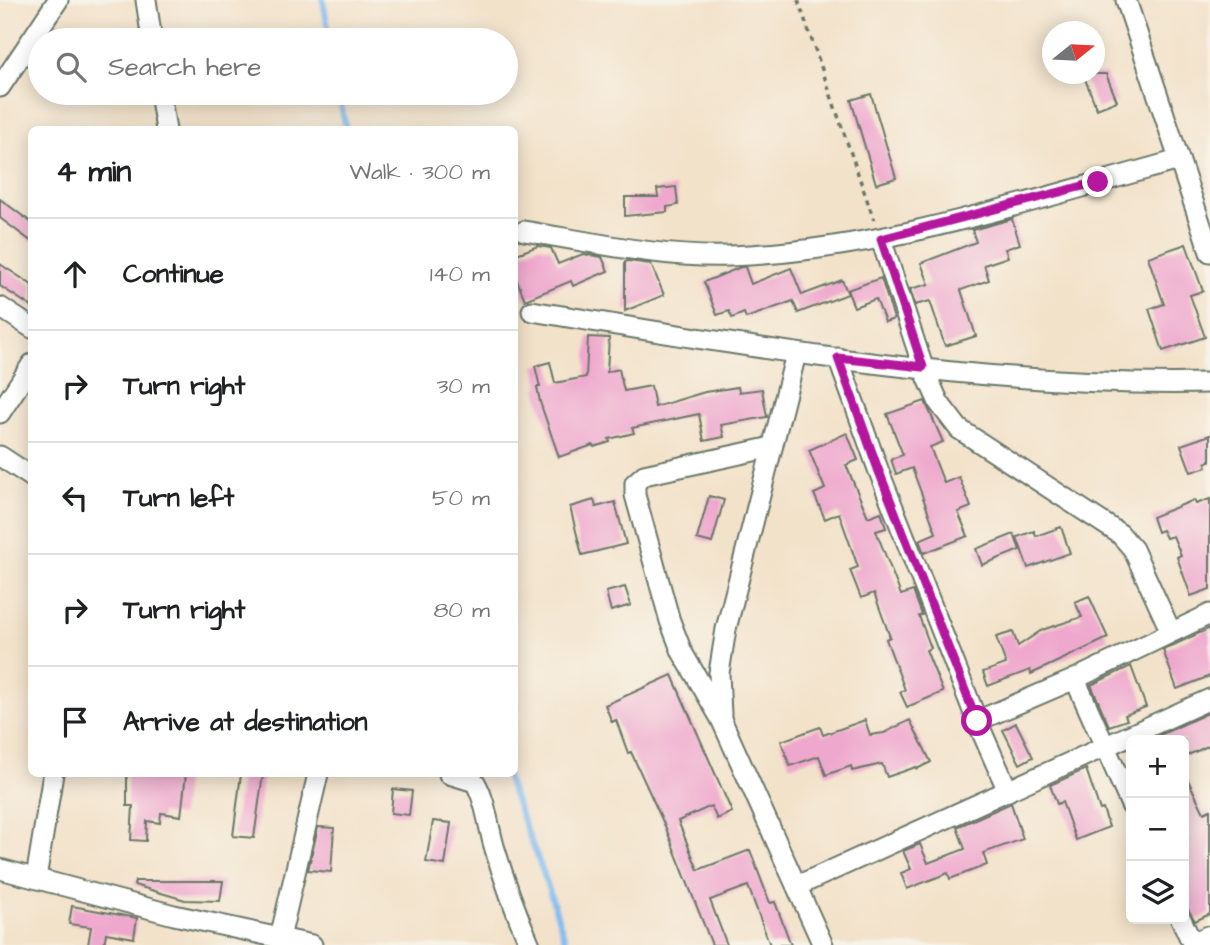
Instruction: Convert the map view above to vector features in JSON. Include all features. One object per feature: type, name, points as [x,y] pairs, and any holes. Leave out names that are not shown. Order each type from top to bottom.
[{"type":"main road","points":[[1203,945],[1210,942]]},
{"type":"street","points":[[39,28],[58,0]]},
{"type":"street","points":[[146,0],[150,28]]},
{"type":"street","points":[[1126,0],[1210,252]]},
{"type":"street","points":[[0,87],[28,45]]},
{"type":"street","points":[[162,105],[165,126]]},
{"type":"street","points":[[524,231],[672,255],[728,256],[822,250],[881,239],[1179,160]]},
{"type":"street","points":[[881,239],[923,367],[939,403],[959,429],[1120,534],[1133,550],[1171,632]]},
{"type":"street","points":[[0,307],[28,325]]},
{"type":"street","points":[[532,311],[796,354],[1096,383],[1210,383]]},
{"type":"street","points":[[721,719],[719,673],[726,629],[796,354]]},
{"type":"street","points":[[838,358],[878,469],[977,721],[1008,791]]},
{"type":"street","points":[[0,413],[28,370]]},
{"type":"street","points":[[772,447],[644,475],[635,483],[635,495],[670,621],[682,652],[721,719],[823,945]]},
{"type":"street","points":[[0,456],[28,475]]},
{"type":"street","points":[[977,721],[1075,679],[1210,614]]},
{"type":"street","points":[[1075,679],[1128,798]]},
{"type":"street","points":[[797,886],[1210,699]]},
{"type":"street","points":[[36,878],[53,777]]},
{"type":"street","points":[[280,938],[317,777]]},
{"type":"street","points":[[459,777],[475,782],[480,791],[502,872],[530,945]]},
{"type":"street","points":[[0,869],[174,915],[312,945]]},
{"type":"street","points":[[1183,924],[1193,945]]},
{"type":"path","points":[[799,0],[881,239]]},
{"type":"building","points":[[1106,74],[1117,101],[1097,109],[1087,84],[1105,84]]},
{"type":"building","points":[[871,94],[896,178],[876,184],[851,100]]},
{"type":"building","points":[[676,187],[678,205],[667,207],[667,212],[625,216],[625,197],[658,197],[657,189]]},
{"type":"building","points":[[0,199],[28,220],[28,239],[0,218]]},
{"type":"building","points":[[1012,219],[1020,244],[1005,249],[1008,257],[984,265],[989,280],[961,290],[976,336],[945,346],[930,301],[915,305],[910,289],[929,284],[921,263],[976,242],[972,230]]},
{"type":"building","points":[[1186,244],[1203,291],[1190,295],[1205,337],[1163,351],[1149,309],[1164,304],[1148,257]]},
{"type":"building","points":[[538,246],[551,248],[558,264],[583,254],[602,257],[608,271],[573,286],[571,281],[525,300],[518,283],[518,254]]},
{"type":"building","points":[[625,262],[651,264],[664,295],[625,311]]},
{"type":"building","points":[[0,264],[28,282],[28,304],[0,286]]},
{"type":"building","points":[[745,267],[751,284],[791,268],[802,295],[842,280],[848,294],[798,313],[793,301],[746,318],[744,313],[732,318],[729,311],[717,315],[704,282]]},
{"type":"building","points":[[881,278],[894,319],[885,322],[876,299],[854,307],[847,290]]},
{"type":"building","points":[[588,337],[609,338],[607,372],[619,369],[624,391],[651,386],[655,407],[705,392],[738,387],[739,392],[762,389],[767,417],[721,425],[724,437],[704,441],[699,414],[632,428],[634,433],[559,457],[540,402],[535,366],[550,362],[555,383],[586,377]]},
{"type":"building","points":[[925,401],[943,442],[930,447],[944,483],[959,477],[971,507],[958,512],[968,536],[924,553],[919,540],[936,533],[912,468],[896,474],[891,459],[903,455],[887,414]]},
{"type":"building","points":[[847,433],[858,460],[846,465],[868,517],[881,512],[886,528],[876,531],[901,595],[913,591],[931,648],[926,650],[943,692],[907,707],[900,692],[905,690],[886,639],[890,637],[874,593],[861,598],[850,570],[858,567],[839,513],[825,519],[814,494],[825,489],[809,450]]},
{"type":"building","points":[[1210,435],[1210,461],[1206,463],[1207,467],[1191,472],[1181,445]]},
{"type":"building","points":[[709,496],[724,500],[712,543],[697,539]]},
{"type":"building","points":[[1210,499],[1210,589],[1191,596],[1177,557],[1181,555],[1173,536],[1166,538],[1162,530],[1157,532],[1152,517],[1194,500],[1196,504]]},
{"type":"building","points":[[594,500],[596,507],[615,502],[626,544],[582,555],[570,507]]},
{"type":"building","points":[[1061,527],[1070,553],[1028,568],[1017,537],[1034,531],[1036,536]]},
{"type":"building","points":[[1014,534],[1020,550],[982,565],[976,549]]},
{"type":"building","points":[[625,587],[631,605],[611,611],[606,592]]},
{"type":"building","points":[[1089,596],[1108,638],[1031,674],[1030,670],[988,686],[983,672],[1006,664],[996,637],[1013,632],[1018,646],[1042,630],[1082,617],[1075,602]]},
{"type":"building","points":[[1210,628],[1210,676],[1177,689],[1163,650]]},
{"type":"building","points":[[1131,666],[1146,707],[1125,715],[1127,720],[1109,726],[1091,685]]},
{"type":"building","points":[[672,675],[732,812],[717,819],[711,806],[678,821],[698,870],[750,850],[770,903],[775,902],[791,945],[770,945],[748,886],[710,900],[727,945],[712,945],[665,826],[631,752],[628,753],[616,720],[612,722],[605,705]]},
{"type":"building","points":[[1210,712],[1210,745],[1189,755],[1189,735],[1160,735]]},
{"type":"building","points":[[865,720],[870,735],[884,733],[910,720],[931,762],[917,769],[916,767],[887,777],[882,764],[852,771],[851,766],[826,775],[819,756],[790,766],[781,741],[820,727],[823,735]]},
{"type":"building","points":[[1016,723],[1033,757],[1020,764],[1003,730]]},
{"type":"building","points":[[1086,769],[1109,827],[1076,840],[1062,802],[1057,804],[1050,785]]},
{"type":"building","points":[[127,777],[186,777],[181,816],[161,813],[160,823],[147,821],[146,841],[131,840],[133,806],[127,806]]},
{"type":"building","points":[[241,777],[263,777],[254,838],[233,836]]},
{"type":"building","points":[[1189,782],[1204,813],[1210,810],[1210,914],[1195,921],[1189,911]]},
{"type":"building","points":[[393,789],[412,791],[409,815],[391,813]]},
{"type":"building","points":[[1011,803],[1023,839],[983,853],[987,865],[950,879],[948,873],[907,889],[901,873],[911,869],[903,851],[920,844],[928,863],[965,849],[957,827]]},
{"type":"building","points":[[433,821],[451,823],[445,865],[426,862]]},
{"type":"building","points":[[318,827],[334,828],[331,872],[308,870]]},
{"type":"building","points":[[135,881],[223,881],[220,901],[185,900],[134,885]]},
{"type":"building","points":[[72,906],[137,918],[134,938],[106,933],[104,945],[88,945],[91,927],[69,924]]},
{"type":"waterway","points":[[323,0],[328,28]]},
{"type":"waterway","points":[[341,105],[345,126]]},
{"type":"waterway","points":[[506,777],[543,872],[567,945]]},
{"type":"route","points":[[977,721],[878,469],[838,358],[923,367],[881,239],[1098,182]]}]
